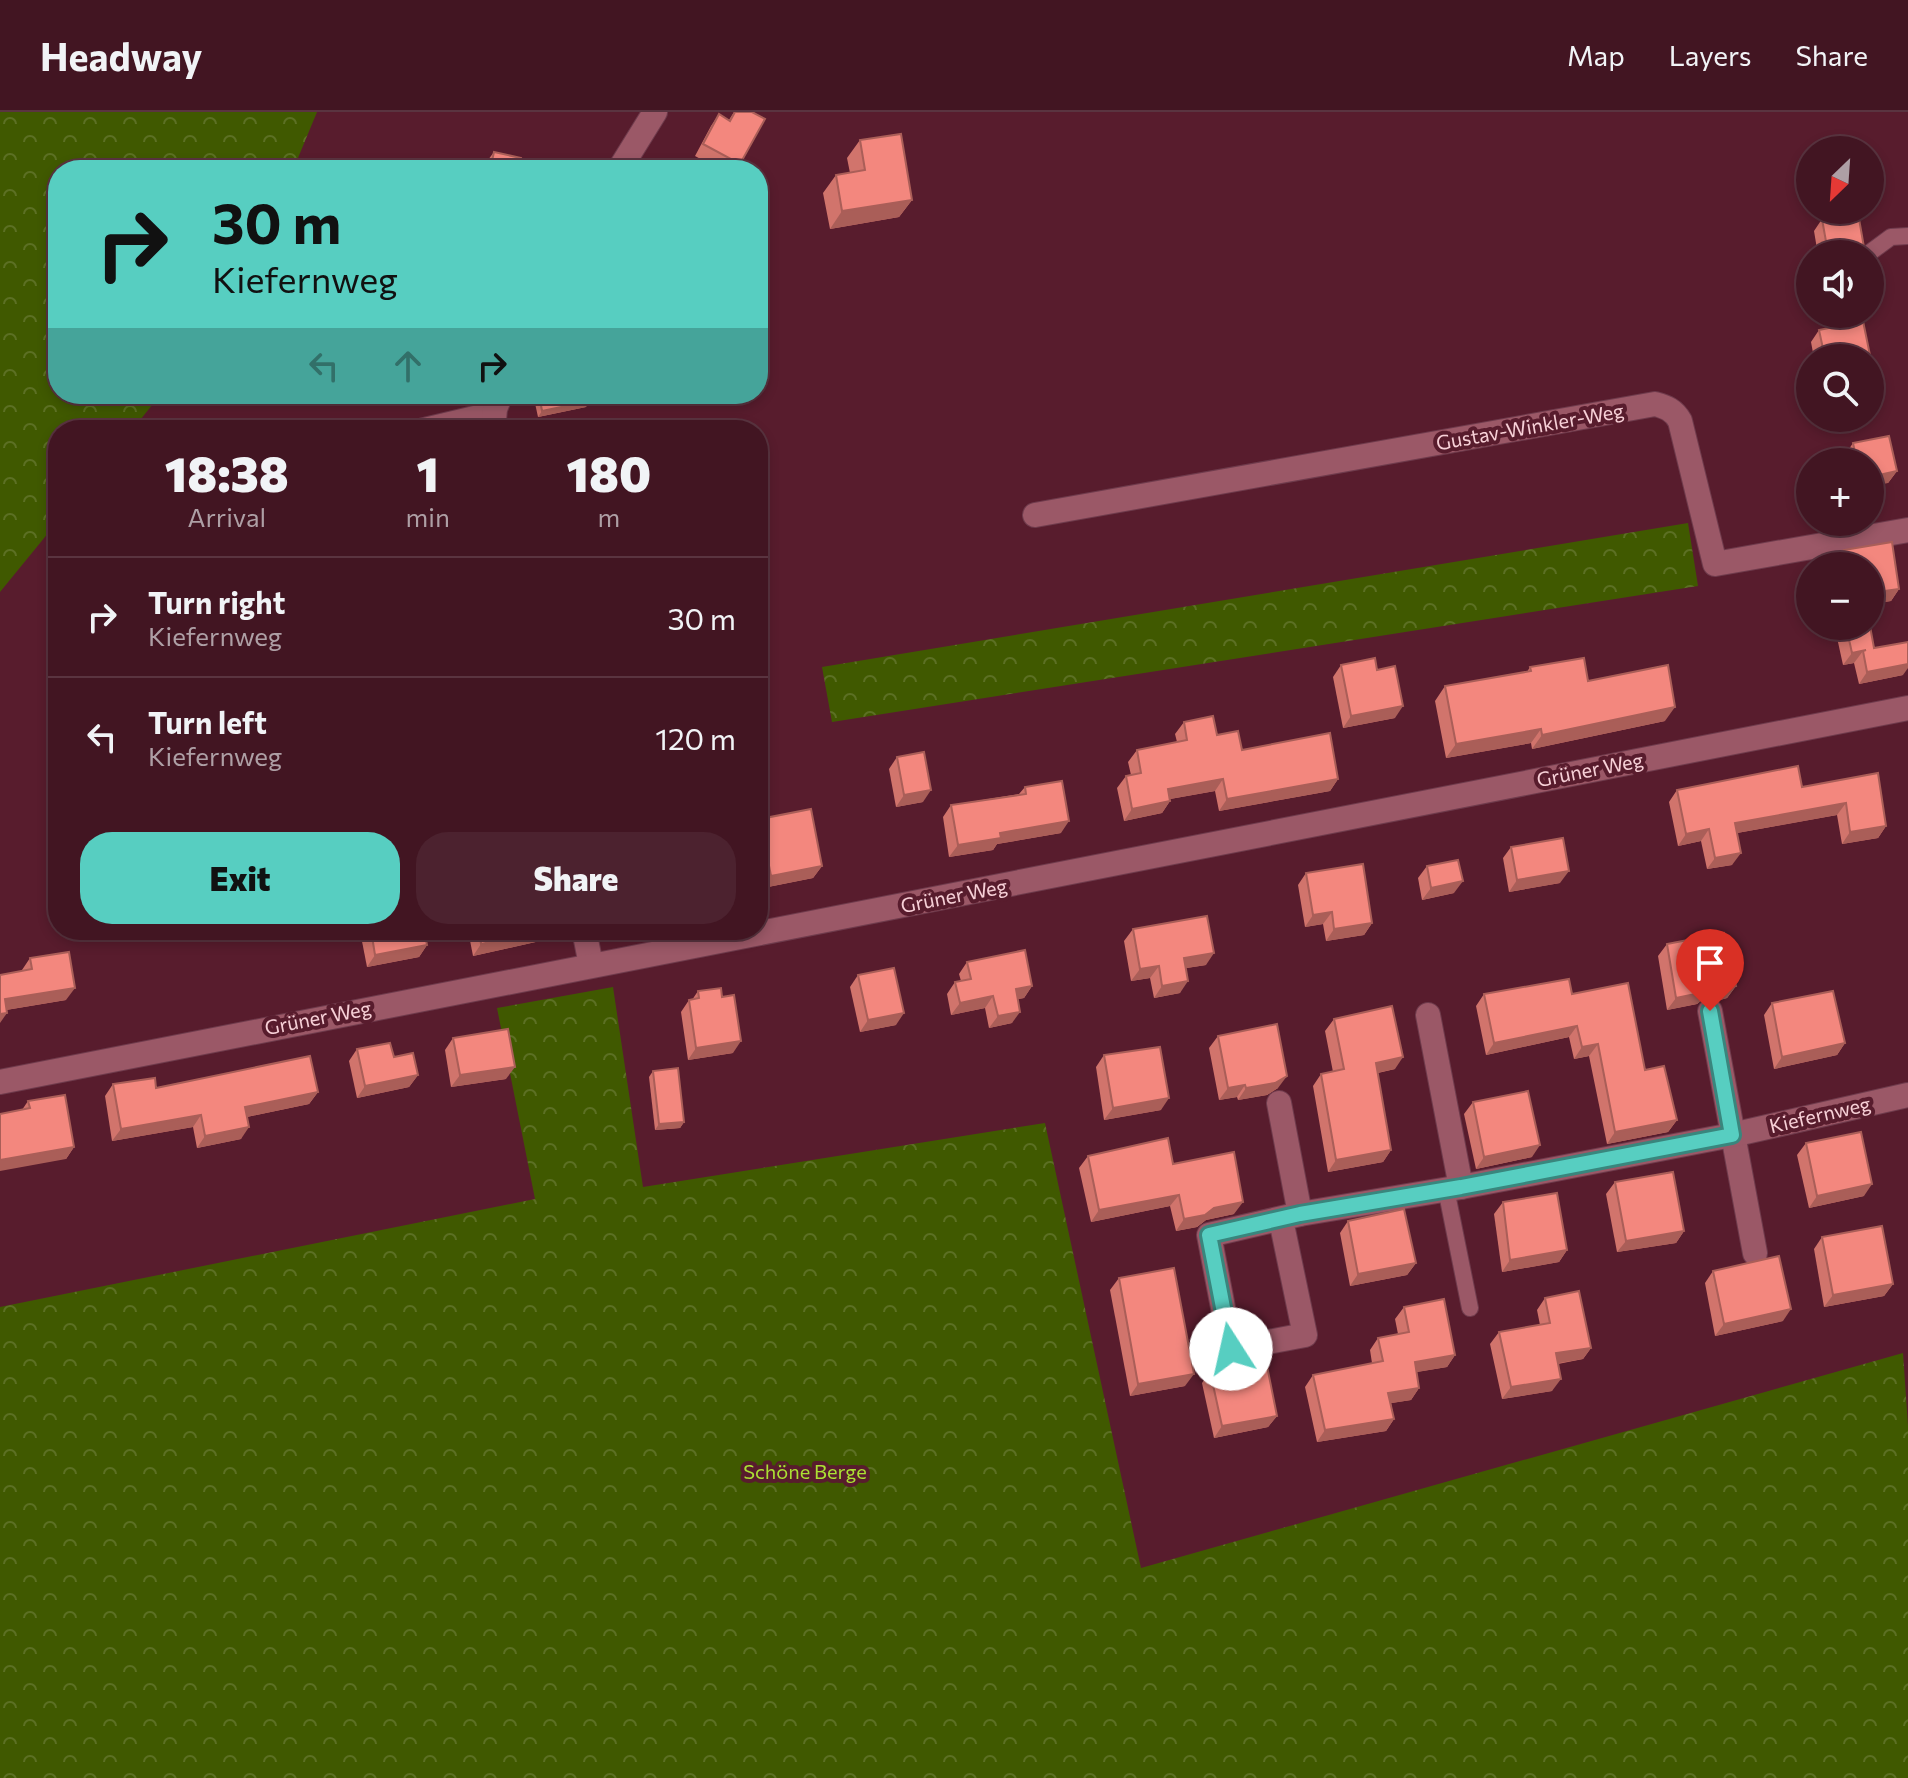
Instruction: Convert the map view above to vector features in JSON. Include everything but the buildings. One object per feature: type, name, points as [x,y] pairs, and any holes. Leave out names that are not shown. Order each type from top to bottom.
[{"type":"street","points":[[625,160],[655,112]]},
{"type":"street","name":"Gustav-Winkler-Weg","points":[[1035,515],[1655,404],[1675,413],[1680,421],[1715,564],[1908,530]]},
{"type":"street","name":"Grüner Weg","points":[[768,930],[1908,708]]},
{"type":"street","points":[[586,940],[591,965]]},
{"type":"street","name":"Grüner Weg","points":[[0,1082],[719,940]]},
{"type":"street","points":[[1710,1011],[1755,1253]]},
{"type":"street","points":[[1428,1015],[1454,1188]]},
{"type":"street","name":"Kiefernweg","points":[[1279,1103],[1290,1217],[1305,1335],[1231,1349],[1209,1235],[1290,1217],[1732,1135],[1908,1095]]},
{"type":"lane","points":[[1884,242],[1891,237],[1908,236]]},
{"type":"lane","points":[[454,420],[497,411]]},
{"type":"lane","points":[[1454,1188],[1470,1308]]},
{"type":"green space","points":[[0,112],[317,112],[297,160],[48,160],[48,404],[153,404],[140,420],[48,420],[48,533],[0,592]]},
{"type":"green space","points":[[1688,523],[1698,586],[832,722],[822,667]]},
{"type":"green space","name":"Schöne Berge","points":[[613,987],[643,1187],[1045,1123],[1141,1568],[1903,1353],[1908,1426],[1908,1778],[0,1778],[0,1307],[535,1199],[497,1008]]},
{"type":"route","points":[[1231,1349],[1209,1235],[1300,1214],[1461,1187],[1732,1135],[1710,1011]]}]
